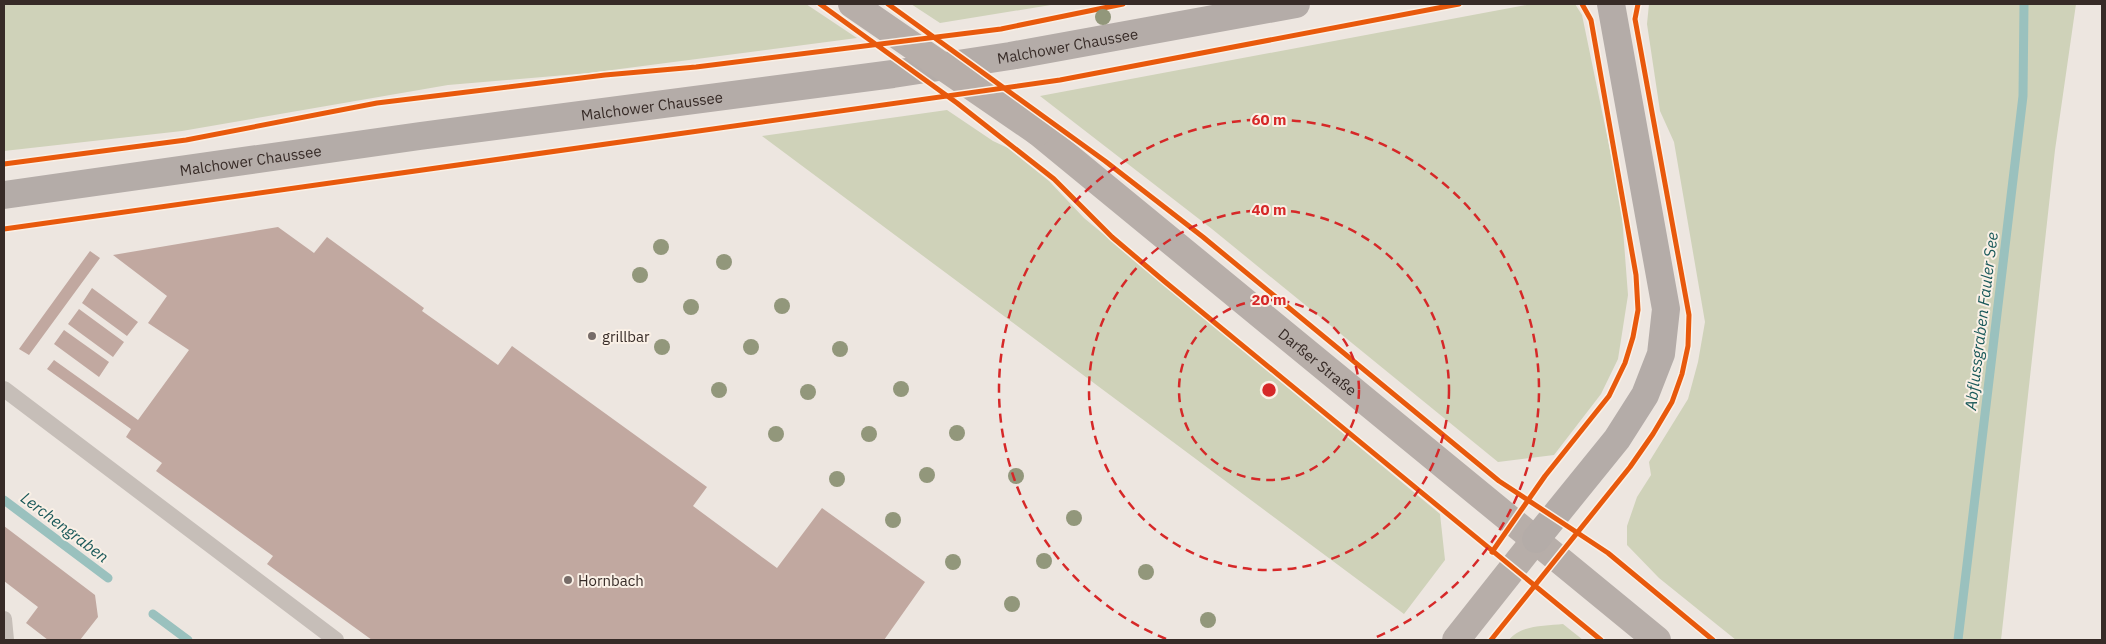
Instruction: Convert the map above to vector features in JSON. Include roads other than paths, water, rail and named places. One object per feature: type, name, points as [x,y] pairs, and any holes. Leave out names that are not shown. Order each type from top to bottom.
[{"type":"main road","name":"Darßer Straße","points":[[852,4],[1038,132],[1657,640]]},
{"type":"main road","name":"Malchower Chaussee","points":[[4,195],[420,136],[893,74],[1010,56],[1296,4]]},
{"type":"main road","points":[[1456,640],[1617,439],[1645,395],[1661,354],[1666,309],[1610,4]]},
{"type":"lane","points":[[4,389],[336,640]]},
{"type":"lane","points":[[4,619],[6,640]]},
{"type":"waterway","name":"Abflussgraben Fauler See","points":[[1958,640],[2023,96],[2024,4]]},
{"type":"waterway","name":"Lerchengraben","points":[[4,500],[108,578]]},
{"type":"waterway","name":"Lerchengraben","points":[[153,614],[188,640]]},
{"type":"place","name":"grillbar","points":[[592,336]]},
{"type":"place","name":"Hornbach","points":[[568,580]]}]
